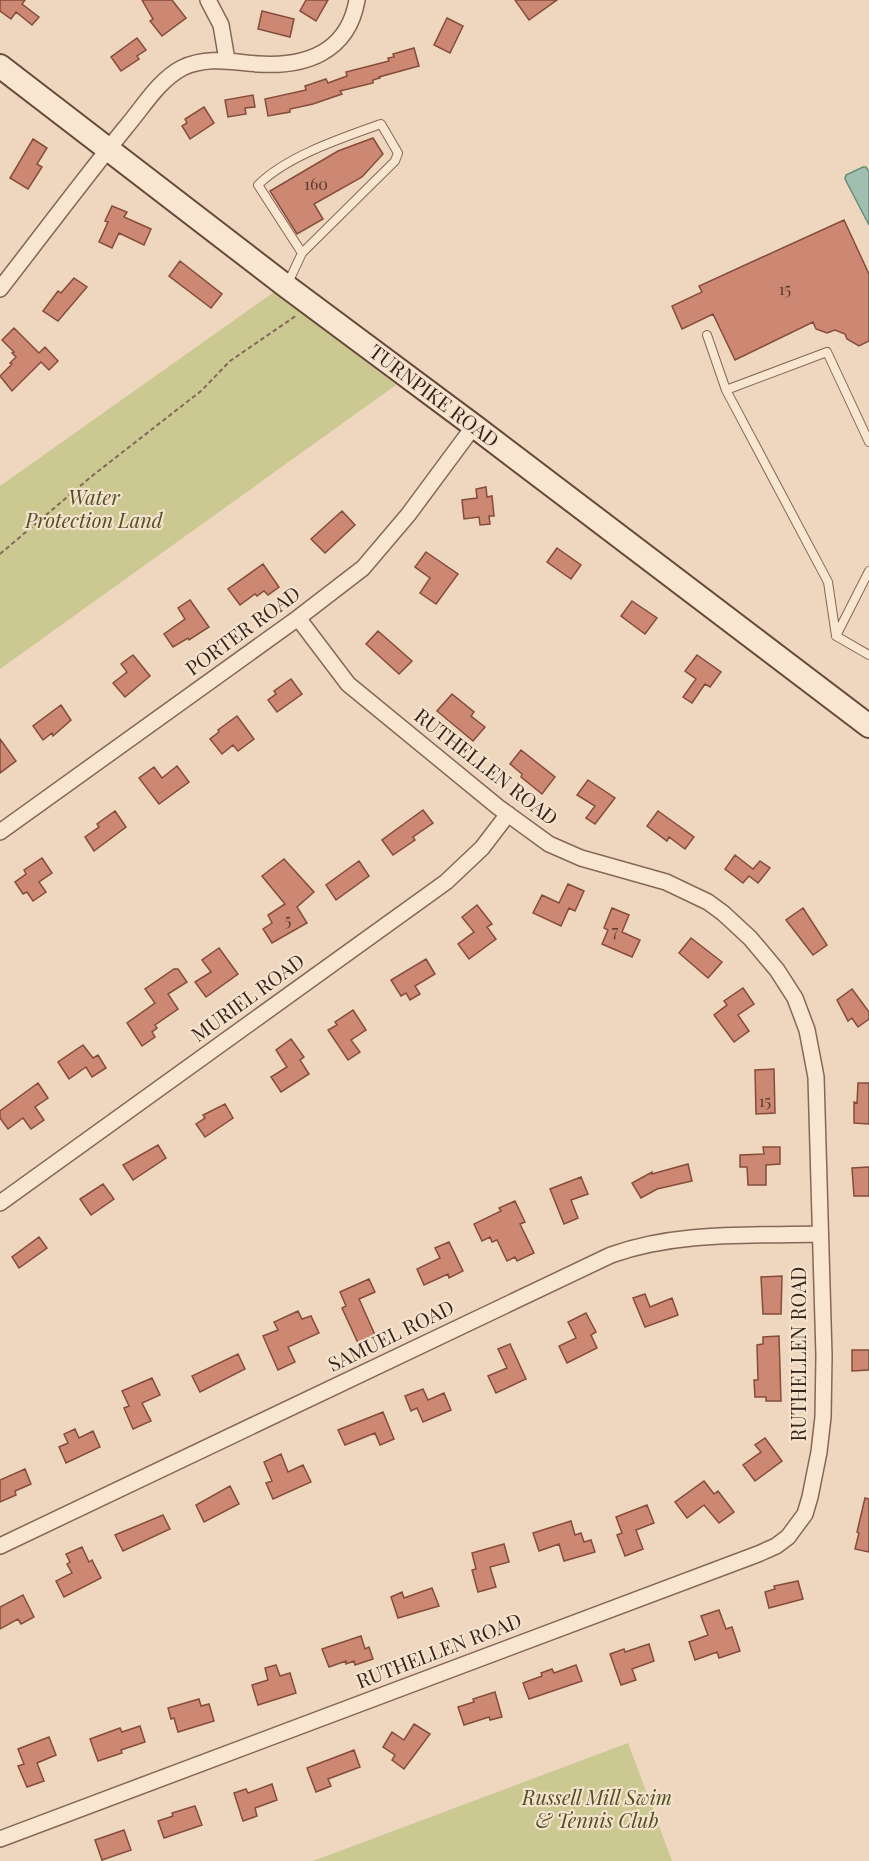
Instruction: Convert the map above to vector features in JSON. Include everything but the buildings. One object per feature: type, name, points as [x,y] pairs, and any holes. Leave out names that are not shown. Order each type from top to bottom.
[{"type":"main road","name":"TURNPIKE ROAD","points":[[0,66],[311,305],[869,726]]},
{"type":"street","points":[[208,0],[221,25],[226,60]]},
{"type":"street","points":[[0,289],[108,150],[160,86],[174,73],[200,62],[226,60],[272,64],[297,62],[317,56],[333,47],[344,35],[349,27],[357,0]]},
{"type":"street","name":"PORTER ROAD","points":[[0,832],[339,588],[369,560],[408,514],[474,426]]},
{"type":"street","name":"RUTHELLEN ROAD","points":[[0,1839],[776,1546],[788,1537],[805,1514],[810,1497],[822,1437],[824,1356],[816,1077],[804,1017],[795,998],[777,970],[744,932],[708,903],[666,882],[581,858],[565,851],[540,838],[508,814],[348,684],[298,618]]},
{"type":"street","name":"MURIEL ROAD","points":[[0,1203],[446,882],[482,849],[508,814]]},
{"type":"street","name":"SAMUEL ROAD","points":[[0,1546],[611,1255],[641,1245],[677,1239],[819,1234]]},
{"type":"lane","points":[[286,286],[302,253],[395,161],[398,153],[381,124],[328,142],[267,176],[258,185],[302,253]]},
{"type":"lane","points":[[707,335],[726,390],[828,582],[836,636]]},
{"type":"lane","points":[[726,390],[827,352],[869,442]]},
{"type":"lane","points":[[836,636],[869,571]]},
{"type":"lane","points":[[836,636],[869,655]]},
{"type":"path","points":[[0,554],[92,476],[201,391],[230,361],[311,305]]},
{"type":"green space","name":"Water Protection Land","points":[[274,292],[396,385],[0,669],[0,486]]},
{"type":"green space","name":"Russell Mill Swim & Tennis Club","points":[[628,1743],[672,1861],[313,1861]]},
{"type":"shaded area","points":[[866,167],[869,172],[869,225],[845,179],[846,175]]}]
